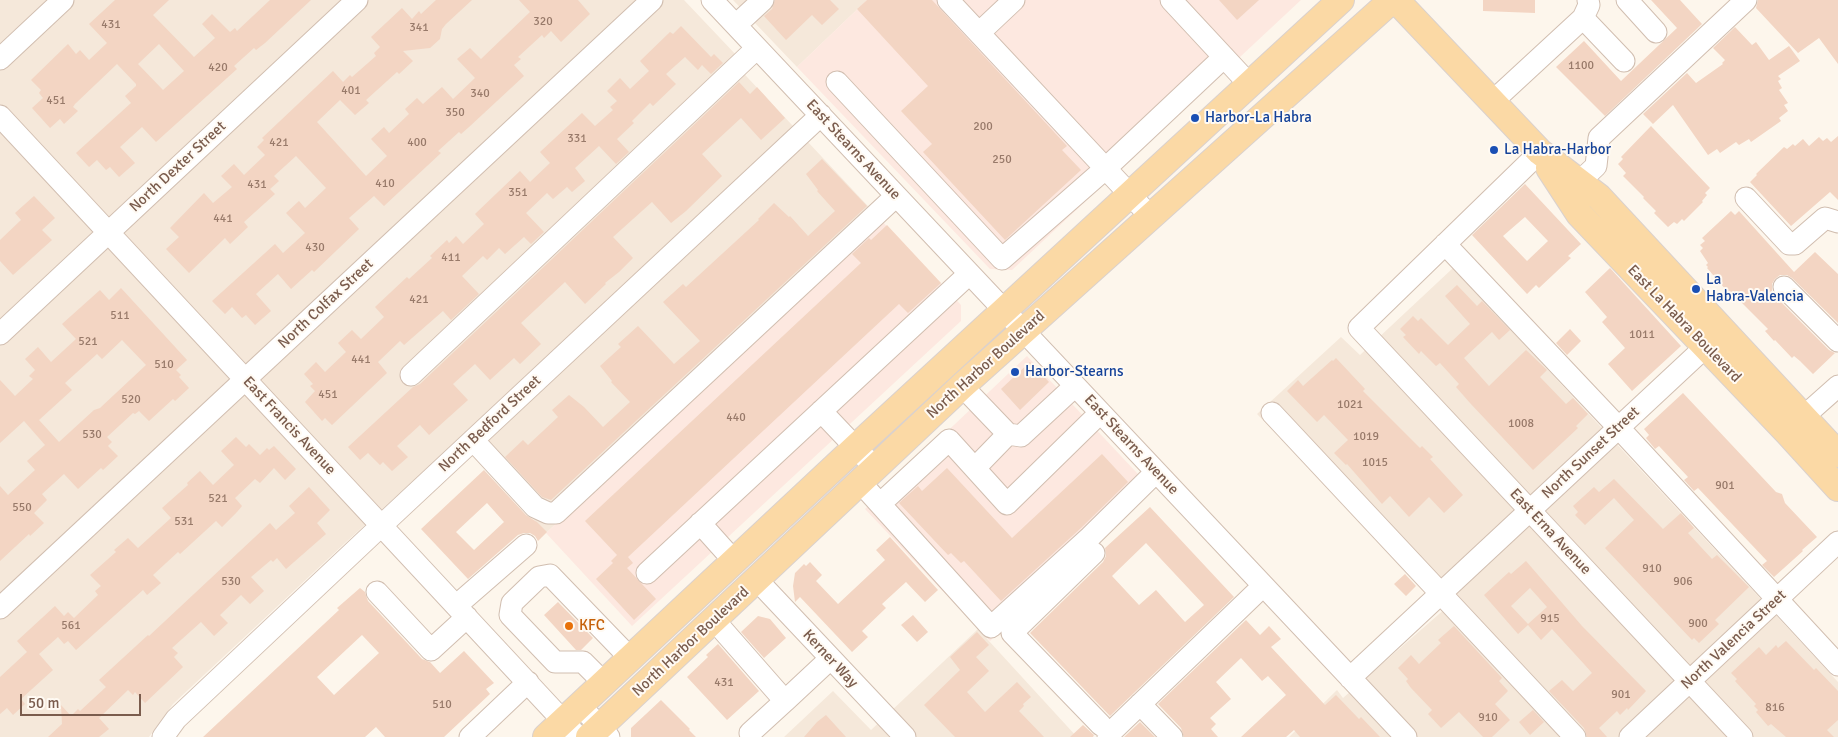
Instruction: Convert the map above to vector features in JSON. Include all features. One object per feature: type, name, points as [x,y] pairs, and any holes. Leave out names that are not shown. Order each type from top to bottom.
[{"type":"main road","name":"North Harbor Boulevard","points":[[581,729],[604,683],[734,560],[1341,0]]},
{"type":"main road","name":"North Harbor Boulevard","points":[[581,729],[714,620],[1023,330],[1392,0]]},
{"type":"main road","name":"East La Habra Boulevard","points":[[1396,0],[1540,152],[1599,197],[1714,338],[1795,424],[1838,488]]},
{"type":"main road","name":"East La Habra Boulevard","points":[[1540,152],[1579,214],[1714,338]]},
{"type":"main road","name":"East La Habra Boulevard","points":[[1795,424],[1838,454]]},
{"type":"street","points":[[0,59],[63,0]]},
{"type":"street","name":"North Dexter Street","points":[[0,334],[357,0]]},
{"type":"street","name":"North Colfax Street","points":[[0,608],[652,0]]},
{"type":"street","name":"East Stearns Avenue","points":[[712,0],[1406,737]]},
{"type":"street","points":[[736,25],[763,0]]},
{"type":"street","points":[[948,0],[1151,217]]},
{"type":"street","points":[[979,33],[1013,0]]},
{"type":"street","points":[[1170,0],[1250,85]]},
{"type":"street","points":[[1627,0],[1656,32]]},
{"type":"street","points":[[1579,182],[1596,166],[1599,138],[1746,0]]},
{"type":"street","points":[[1492,102],[1585,9],[1624,61]]},
{"type":"street","points":[[411,375],[757,48]]},
{"type":"street","points":[[837,82],[1002,259],[1106,168],[1224,57]]},
{"type":"street","name":"East Francis Avenue","points":[[0,116],[528,682],[581,729]]},
{"type":"street","name":"North Bedford Street","points":[[163,737],[176,719],[821,116]]},
{"type":"street","points":[[1540,152],[1445,244],[1618,427],[1838,665]]},
{"type":"street","points":[[473,440],[535,507],[548,513],[556,514],[896,196]]},
{"type":"street","points":[[1746,198],[1789,244],[1796,244],[1825,218],[1838,222]]},
{"type":"street","name":"East Erna Avenue","points":[[1445,244],[1359,328],[1742,737]]},
{"type":"street","points":[[647,573],[969,274]]},
{"type":"street","points":[[1784,287],[1838,341]]},
{"type":"street","name":"North Sunset Street","points":[[1350,678],[1714,338]]},
{"type":"street","points":[[962,386],[1014,435]]},
{"type":"street","points":[[975,468],[1075,386]]},
{"type":"street","points":[[1795,424],[1838,386]]},
{"type":"street","points":[[821,411],[856,447],[880,504],[991,627],[1090,538],[1161,478]]},
{"type":"street","points":[[929,417],[1007,504],[1100,413]]},
{"type":"street","points":[[1272,413],[1575,737]]},
{"type":"street","points":[[880,504],[949,440]]},
{"type":"street","points":[[1161,478],[1012,633],[1108,735],[1263,586]]},
{"type":"street","points":[[700,523],[734,560]]},
{"type":"street","name":"North Valencia Street","points":[[1630,737],[1838,542]]},
{"type":"street","points":[[377,592],[431,650],[462,611],[526,545]]},
{"type":"street","points":[[604,683],[583,662],[555,662],[510,615],[512,603],[539,577],[550,575],[631,659]]},
{"type":"street","name":"Kerner Way","points":[[757,580],[904,737]]},
{"type":"street","points":[[714,620],[785,700]]},
{"type":"street","points":[[494,646],[518,623]]},
{"type":"street","points":[[750,733],[830,659]]},
{"type":"street","points":[[470,737],[528,682]]},
{"type":"street","points":[[1140,704],[1172,737]]},
{"type":"shaded area","points":[[0,0],[684,0],[738,57],[733,62],[881,220],[546,533],[460,438],[173,704],[149,737],[0,737]]},
{"type":"shaded area","points":[[733,0],[867,0],[797,67]]},
{"type":"shaded area","points":[[867,0],[1301,0],[1012,270],[990,269],[797,67]]},
{"type":"shaded area","points":[[881,220],[961,305],[961,321],[632,626],[546,533]]},
{"type":"shaded area","points":[[1453,268],[1838,682],[1838,737],[1289,737],[1337,690],[1343,698],[1446,608],[1257,414],[1341,337],[1360,355]]},
{"type":"shaded area","points":[[1027,356],[1152,489],[990,641],[865,509]]},
{"type":"shaded area","points":[[978,629],[1077,737],[784,737],[833,691],[871,730]]},
{"type":"building","points":[[115,0],[169,0],[153,15],[194,57],[215,38],[202,24],[212,14],[230,32],[235,28],[237,31],[270,0],[311,0],[265,43],[256,50],[254,48],[234,66],[237,69],[156,142],[142,127],[120,147],[135,163],[119,177],[110,167],[106,170],[97,160],[89,167],[76,153],[131,103],[125,96],[136,84],[117,64],[75,104],[73,107],[78,111],[64,124],[60,119],[50,128],[32,108],[43,98],[39,93],[41,90],[31,80],[68,44],[76,54],[80,50],[89,60],[107,43],[89,24]],"holes":[[[159,44],[184,71],[163,90],[138,64]]]},
{"type":"building","points":[[436,0],[472,0],[446,24],[442,29],[440,39],[430,48],[403,51],[413,61],[399,74],[397,72],[366,100],[369,103],[355,115],[340,100],[317,122],[366,176],[387,156],[371,139],[384,127],[389,133],[409,114],[405,109],[417,98],[423,104],[442,87],[453,99],[475,78],[457,59],[470,48],[481,59],[530,12],[519,0],[578,0],[590,14],[561,42],[551,31],[544,38],[542,35],[518,57],[521,59],[514,65],[524,76],[461,134],[459,132],[438,151],[441,153],[384,206],[374,196],[349,218],[359,229],[314,272],[312,270],[291,289],[278,274],[256,294],[271,311],[255,325],[246,315],[242,318],[232,307],[225,314],[212,301],[275,244],[283,253],[305,233],[286,213],[299,201],[305,208],[326,188],[296,156],[274,176],[279,181],[270,189],[275,194],[244,222],[248,227],[230,244],[225,238],[189,273],[166,249],[179,237],[170,228],[204,193],[213,203],[232,187],[221,176],[234,164],[244,175],[265,155],[257,147],[264,140],[262,138],[333,71],[343,82],[350,75],[352,77],[376,56],[374,53],[380,47],[371,37],[402,8],[412,19],[419,11],[421,14]]},
{"type":"building","points":[[775,0],[830,0],[839,9],[822,25],[812,15],[786,40],[764,16],[772,9]]},
{"type":"building","points":[[867,0],[932,0],[1067,146],[1062,150],[1081,170],[1005,240],[923,152],[932,144],[901,111],[928,86],[857,9]]},
{"type":"building","points":[[1219,0],[1259,0],[1237,20]]},
{"type":"building","points":[[1483,0],[1535,0],[1535,13],[1483,11]]},
{"type":"building","points":[[1651,0],[1680,0],[1702,24],[1605,116],[1556,67],[1584,41],[1621,81],[1677,28]]},
{"type":"building","points":[[1758,0],[1838,0],[1838,64],[1819,38],[1798,53],[1756,8]]},
{"type":"building","points":[[681,26],[711,57],[714,54],[723,63],[711,74],[702,65],[698,70],[685,57],[666,74],[676,84],[653,106],[650,103],[632,121],[634,123],[617,139],[629,152],[616,164],[599,146],[575,168],[585,181],[572,192],[567,187],[553,199],[547,193],[526,213],[544,232],[531,244],[524,237],[505,254],[499,248],[487,260],[483,256],[462,276],[479,294],[451,320],[443,311],[404,345],[400,341],[378,362],[387,373],[332,425],[325,418],[322,421],[305,402],[315,391],[310,386],[313,384],[304,374],[316,362],[325,372],[346,352],[338,343],[352,330],[361,339],[384,317],[375,307],[407,277],[409,279],[432,258],[430,256],[447,240],[449,243],[456,236],[463,244],[484,224],[475,214],[520,171],[530,182],[550,163],[540,152],[582,113],[595,126],[613,110],[610,107],[617,101],[607,91],[620,78],[630,89],[649,71],[640,61],[670,32],[673,34]]},
{"type":"building","points":[[1735,27],[1752,45],[1756,42],[1769,60],[1789,46],[1800,61],[1778,76],[1781,79],[1778,81],[1782,88],[1779,90],[1788,103],[1784,105],[1788,111],[1779,118],[1781,121],[1751,142],[1749,139],[1739,145],[1736,142],[1720,153],[1717,149],[1708,155],[1673,105],[1653,124],[1643,114],[1687,73],[1696,83],[1723,64],[1725,60],[1713,48]]},
{"type":"building","points":[[739,82],[750,94],[757,87],[785,118],[761,140],[741,118],[702,154],[722,176],[671,223],[652,202],[613,237],[633,258],[585,304],[565,282],[521,323],[541,344],[520,364],[514,358],[490,380],[475,364],[453,384],[468,400],[429,435],[420,425],[397,446],[408,457],[392,471],[383,462],[380,465],[368,453],[360,460],[348,447],[413,387],[420,384]]},
{"type":"building","points":[[1651,126],[1710,188],[1705,193],[1707,195],[1703,202],[1684,221],[1682,219],[1677,224],[1674,222],[1668,227],[1654,213],[1656,211],[1644,197],[1623,176],[1626,173],[1618,164],[1623,159],[1621,157]]},
{"type":"building","points":[[1838,136],[1838,200],[1830,192],[1791,226],[1750,182],[1784,147],[1787,149],[1793,144],[1795,146],[1803,139],[1809,146],[1819,137],[1823,141],[1827,138],[1831,142]]},
{"type":"building","points":[[822,159],[867,206],[551,500],[542,497],[505,457],[523,440],[528,445],[558,417],[552,410],[569,395],[584,407],[603,427],[630,402],[611,382],[600,366],[621,347],[618,344],[638,326],[674,364],[700,341],[663,302],[683,284],[686,287],[759,220],[774,203],[790,216],[808,236],[835,211],[817,191],[806,174]]},
{"type":"building","points":[[1525,184],[1581,244],[1568,256],[1571,258],[1539,288],[1536,285],[1527,294],[1472,235]],"holes":[[[1525,217],[1548,241],[1527,261],[1503,236]]]},
{"type":"building","points":[[34,196],[55,218],[42,230],[52,240],[13,275],[0,261],[0,240],[21,220],[15,213]]},
{"type":"building","points":[[1731,211],[1735,215],[1739,211],[1794,272],[1815,252],[1838,274],[1838,323],[1787,275],[1780,275],[1772,284],[1772,291],[1775,296],[1829,350],[1835,353],[1813,374],[1800,361],[1794,356],[1792,358],[1774,341],[1765,331],[1768,329],[1735,296],[1733,298],[1707,268],[1706,265],[1708,263],[1700,251],[1703,248],[1700,245],[1705,241],[1702,238]]},
{"type":"building","points":[[887,225],[941,283],[908,313],[899,304],[628,557],[633,563],[627,568],[656,599],[634,620],[596,579],[613,563],[611,561],[617,555],[585,521],[861,263],[852,254]]},
{"type":"building","points":[[1610,268],[1681,346],[1632,391],[1608,364],[1625,348],[1602,322],[1607,317],[1585,292]]},
{"type":"building","points":[[1457,285],[1477,306],[1482,301],[1510,330],[1499,340],[1492,332],[1464,358],[1489,386],[1526,350],[1547,370],[1540,377],[1566,404],[1573,398],[1588,414],[1576,426],[1578,428],[1533,470],[1456,387],[1459,384],[1440,363],[1436,366],[1421,351],[1419,354],[1403,337],[1406,335],[1400,329],[1413,316],[1418,321],[1421,318],[1448,345],[1470,324],[1445,296]]},
{"type":"building","points":[[121,288],[187,360],[176,370],[181,375],[179,377],[189,388],[175,401],[173,399],[149,421],[139,411],[135,414],[133,413],[107,437],[112,442],[108,446],[118,456],[103,470],[101,468],[78,489],[64,474],[42,494],[47,500],[34,513],[44,523],[0,561],[0,486],[8,495],[35,470],[27,461],[45,445],[24,421],[0,443],[0,380],[15,396],[33,379],[29,376],[35,370],[25,359],[38,347],[51,362],[76,339],[62,324],[100,290],[109,300]],"holes":[[[122,340],[146,365],[100,408],[94,410],[59,442],[39,420],[72,390],[65,383],[97,354],[102,359]]]},
{"type":"building","points":[[1570,329],[1581,341],[1567,355],[1556,343]]},
{"type":"building","points":[[1336,358],[1365,389],[1363,391],[1420,448],[1422,446],[1433,457],[1430,459],[1463,495],[1444,513],[1429,497],[1409,517],[1390,496],[1382,504],[1347,464],[1334,453],[1348,440],[1324,415],[1317,422],[1287,391],[1298,380],[1303,386]]},
{"type":"building","points":[[1030,362],[1049,382],[1020,410],[1001,389]]},
{"type":"building","points":[[1683,393],[1776,492],[1782,494],[1785,503],[1817,537],[1774,577],[1762,565],[1767,561],[1698,488],[1694,491],[1684,480],[1688,477],[1659,446],[1655,449],[1646,438],[1649,435],[1644,429]]},
{"type":"building","points":[[236,437],[246,447],[249,444],[260,455],[267,448],[269,450],[274,446],[296,469],[285,480],[274,468],[260,483],[255,479],[235,498],[242,506],[222,527],[216,521],[180,554],[178,552],[153,575],[161,583],[147,595],[143,590],[76,650],[68,641],[64,644],[58,637],[39,654],[53,670],[21,699],[25,704],[13,715],[7,708],[0,714],[0,677],[27,652],[17,641],[55,606],[64,616],[68,612],[74,618],[98,595],[95,591],[101,586],[90,575],[116,552],[114,550],[128,538],[138,548],[171,518],[162,508],[188,485],[187,483],[200,471],[213,485],[234,465],[221,451]]},
{"type":"building","points":[[1102,454],[1128,482],[1001,601],[964,561],[961,563],[951,553],[948,555],[899,503],[918,486],[922,491],[947,468],[1012,538]]},
{"type":"building","points":[[484,470],[526,515],[547,532],[538,541],[530,533],[518,535],[468,579],[421,529]],"holes":[[[487,503],[504,522],[474,550],[456,532]]]},
{"type":"building","points":[[1614,479],[1663,529],[1681,513],[1694,528],[1688,533],[1712,559],[1717,555],[1749,587],[1715,620],[1719,624],[1699,643],[1694,638],[1692,640],[1605,548],[1634,520],[1614,498],[1585,525],[1575,515],[1578,512],[1573,506],[1594,487],[1599,492]]},
{"type":"building","points":[[309,487],[330,510],[317,523],[326,534],[286,569],[277,558],[273,562],[271,560],[251,577],[264,591],[250,604],[241,595],[220,615],[228,623],[214,636],[201,622],[172,648],[178,653],[174,657],[183,667],[145,703],[135,692],[133,695],[128,690],[99,718],[109,729],[99,737],[48,737],[62,724],[61,705],[71,716],[78,709],[80,711],[106,687],[99,680],[270,523],[276,530],[295,513],[289,506]]},
{"type":"building","points":[[1150,507],[1234,597],[1110,716],[1030,633],[1103,562],[1106,556],[1105,548]],"holes":[[[1146,543],[1204,605],[1185,622],[1156,590],[1139,605],[1112,576]]]},
{"type":"building","points":[[890,537],[938,590],[925,602],[906,582],[882,604],[886,608],[862,631],[868,637],[852,652],[800,597],[795,602],[793,586],[795,573],[804,564],[806,566],[810,562],[822,575],[816,581],[838,604],[885,560],[876,550]]},
{"type":"building","points":[[1526,561],[1582,626],[1646,691],[1628,710],[1627,708],[1620,715],[1617,711],[1599,728],[1607,737],[1587,737],[1584,728],[1549,691],[1562,680],[1573,691],[1592,673],[1552,629],[1541,640],[1528,625],[1518,634],[1484,595],[1509,572],[1511,574]],"holes":[[[1530,588],[1547,607],[1528,624],[1511,606]]]},
{"type":"building","points":[[1405,574],[1416,586],[1406,596],[1394,584]]},
{"type":"building","points":[[360,588],[365,592],[368,601],[422,659],[430,662],[440,673],[464,651],[494,683],[486,689],[490,694],[444,737],[385,737],[376,727],[365,737],[203,737],[339,610],[337,608]],"holes":[[[362,635],[379,653],[334,695],[317,677]]]},
{"type":"building","points":[[558,602],[593,638],[581,650],[576,650],[544,615]]},
{"type":"building","points":[[913,615],[928,632],[917,642],[901,625]]},
{"type":"building","points":[[758,616],[770,619],[786,638],[764,658],[741,632]]},
{"type":"building","points":[[1246,620],[1260,635],[1269,626],[1281,639],[1271,647],[1325,705],[1336,695],[1380,737],[1300,737],[1294,730],[1286,737],[1241,737],[1286,695],[1268,676],[1262,681],[1241,658],[1216,682],[1231,699],[1210,718],[1216,724],[1211,729],[1218,737],[1184,737],[1181,728],[1158,704]]},
{"type":"building","points":[[1454,626],[1502,678],[1499,681],[1508,691],[1495,704],[1510,720],[1492,737],[1483,737],[1459,712],[1441,728],[1428,714],[1432,710],[1411,688],[1406,681],[1408,679],[1398,668],[1411,655],[1419,664],[1441,643],[1438,640]]},
{"type":"building","points":[[977,632],[989,645],[976,657],[989,671],[967,692],[985,712],[1017,682],[1031,697],[1023,704],[1024,706],[1019,711],[1044,737],[955,737],[924,705],[960,670],[950,657]]},
{"type":"building","points":[[1786,641],[1838,691],[1838,720],[1827,730],[1834,737],[1786,737],[1771,724],[1768,726],[1756,712],[1758,710],[1754,706],[1756,704],[1735,681],[1737,679],[1731,673],[1759,647],[1766,655],[1776,645],[1778,648]]},
{"type":"building","points":[[718,644],[759,691],[727,720],[687,677],[708,657],[706,655]]},
{"type":"building","points":[[661,700],[696,737],[631,737],[631,728]]},
{"type":"building","points":[[1533,710],[1544,722],[1530,735],[1519,722]]},
{"type":"building","points":[[826,715],[846,737],[804,737],[817,722]]},
{"type":"building","points":[[1140,722],[1155,737],[1124,737]]},
{"type":"building","points":[[1083,725],[1094,735],[1093,737],[1070,737]]},
{"type":"place","name":"Harbor-La Habra","points":[[1195,118]]},
{"type":"place","name":"La Habra-Harbor","points":[[1494,150]]},
{"type":"place","name":"La Habra-Valencia","points":[[1696,289]]},
{"type":"place","name":"Harbor-Stearns","points":[[1015,372]]},
{"type":"place","name":"KFC","points":[[569,626]]}]
